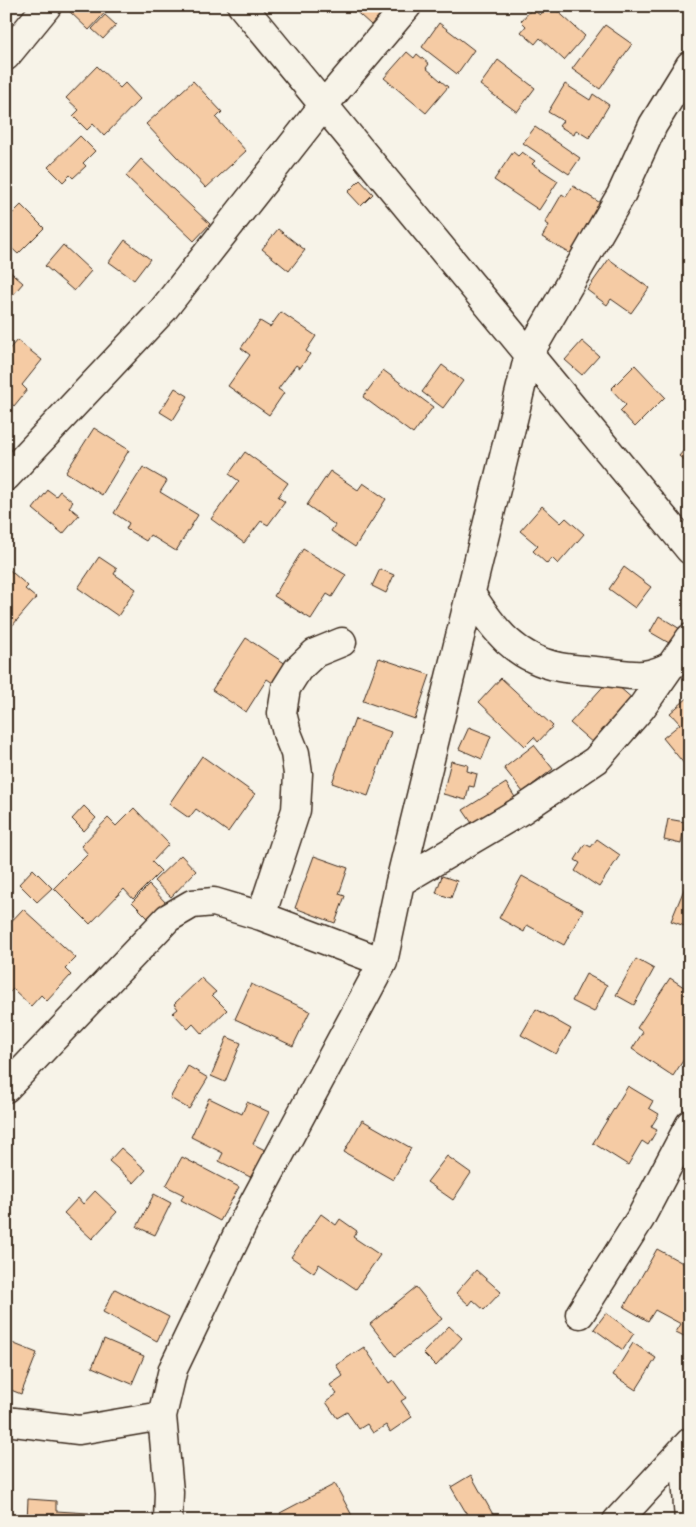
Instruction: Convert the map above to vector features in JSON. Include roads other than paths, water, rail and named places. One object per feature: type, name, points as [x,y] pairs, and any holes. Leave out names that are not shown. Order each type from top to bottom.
[{"type":"street","points":[[6,56],[46,6]]},
{"type":"street","points":[[242,6],[690,550]]},
{"type":"street","points":[[6,477],[164,310],[323,106],[407,6]]},
{"type":"street","points":[[168,1521],[169,1492],[162,1416],[173,1369],[243,1223],[383,962],[400,882],[529,354],[621,195],[652,125],[690,65]]},
{"type":"street","points":[[471,594],[488,620],[506,641],[530,658],[559,667],[642,676],[658,673],[672,665]]},
{"type":"street","points":[[400,882],[522,810],[596,760],[642,707],[690,638]]},
{"type":"street","points":[[261,916],[296,810],[298,774],[295,753],[282,713],[286,688],[298,669],[316,653],[342,642]]},
{"type":"street","points":[[6,1088],[168,918],[192,904],[214,902],[261,916],[383,962]]},
{"type":"street","points":[[580,1314],[640,1220],[690,1124]]},
{"type":"street","points":[[6,1421],[79,1430],[162,1416]]},
{"type":"street","points":[[617,1521],[687,1445]]},
{"type":"street","points":[[687,1445],[689,1521]]}]
